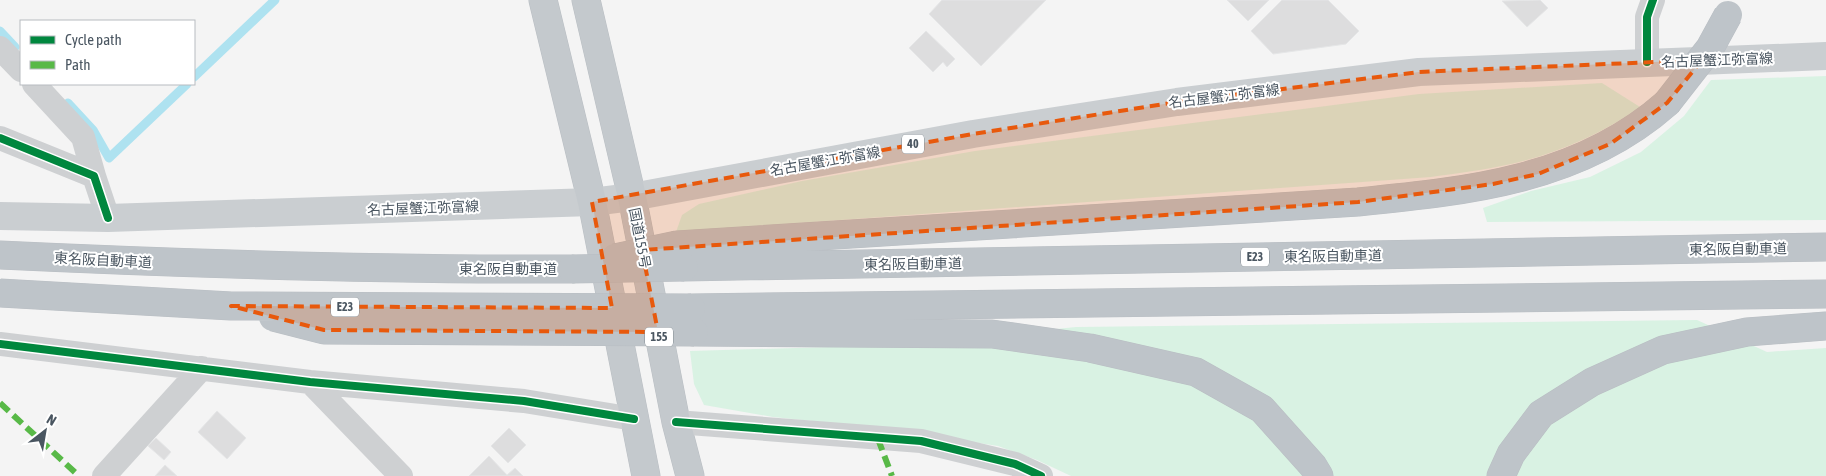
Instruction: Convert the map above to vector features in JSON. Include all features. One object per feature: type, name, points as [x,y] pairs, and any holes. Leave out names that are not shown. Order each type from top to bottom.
[{"type":"highway","points":[[543,0],[592,202],[646,476]]},
{"type":"highway","name":"国道155号","points":[[586,0],[632,197],[676,422],[690,476]]},
{"type":"highway","points":[[681,256],[1358,202],[1442,193],[1538,174],[1576,160],[1610,144],[1644,124],[1667,103],[1710,48],[1731,8]]},
{"type":"highway","name":"東名阪自動車道","points":[[0,255],[161,263],[425,270],[572,269],[681,256],[1826,247]]},
{"type":"highway","name":"E23","points":[[0,293],[231,306],[693,320],[1826,294]]},
{"type":"highway","points":[[693,320],[992,334],[1090,348],[1196,372],[1262,409],[1313,466],[1319,476]]},
{"type":"highway","points":[[1502,476],[1511,454],[1541,414],[1592,382],[1663,350],[1747,332],[1826,326]]},
{"type":"main road","name":"名古屋蟹江弥富線","points":[[0,216],[108,218],[592,202],[632,197],[973,134],[1177,102],[1419,72],[1826,56]]},
{"type":"street","points":[[1647,62],[1646,17],[1653,0]]},
{"type":"street","points":[[0,48],[20,69]]},
{"type":"street","points":[[35,85],[83,137],[108,218]]},
{"type":"street","points":[[0,138],[94,176]]},
{"type":"street","points":[[0,344],[310,382],[524,401],[634,419]]},
{"type":"street","points":[[104,476],[202,368]]},
{"type":"street","points":[[310,382],[401,476]]},
{"type":"street","points":[[676,422],[921,441],[1015,464],[1041,476]]},
{"type":"highlighted area","points":[[1702,60],[1667,103],[1610,144],[1538,174],[1493,184],[1358,202],[642,250],[658,332],[324,330],[231,306],[612,308],[592,202],[973,134],[1177,102],[1419,72]]},
{"type":"green space","points":[[1826,76],[1826,220],[1487,222],[1483,208],[1531,191],[1590,177],[1641,152],[1684,116],[1711,80]]},
{"type":"green space","points":[[1602,83],[1640,107],[1610,126],[1562,149],[1528,160],[1481,170],[1431,177],[676,232],[682,215],[699,204],[802,181],[975,151],[1419,94]]},
{"type":"green space","points":[[1697,320],[1767,352],[1826,348],[1826,476],[1071,476],[1037,460],[998,446],[882,428],[773,417],[704,405],[694,384],[690,351],[897,345],[1076,327]]},
{"type":"building","points":[[942,0],[1046,0],[981,66],[929,14]]},
{"type":"building","points":[[1227,0],[1269,0],[1248,21]]},
{"type":"building","points":[[1282,0],[1328,0],[1359,31],[1346,44],[1273,54],[1251,31]]},
{"type":"building","points":[[1540,0],[1548,8],[1527,27],[1502,1]]},
{"type":"building","points":[[926,31],[955,59],[947,67],[943,62],[933,72],[909,48]]},
{"type":"building","points":[[217,411],[246,438],[227,459],[198,432]]},
{"type":"building","points":[[509,428],[526,445],[508,463],[491,446]]},
{"type":"building","points":[[156,438],[171,452],[164,460],[148,446]]},
{"type":"building","points":[[489,456],[507,475],[515,468],[523,476],[469,476]]},
{"type":"building","points":[[165,465],[177,476],[155,476]]},
{"type":"waterway","points":[[195,76],[275,0]]},
{"type":"waterway","points":[[0,31],[15,47]]},
{"type":"waterway","points":[[68,103],[93,130],[109,158],[186,85]]},
{"type":"marked path","points":[[0,403],[79,476]]},
{"type":"marked path","points":[[878,439],[892,476]]},
{"type":"cycle path","points":[[1647,62],[1647,17],[1653,0]]},
{"type":"cycle path","points":[[0,138],[94,176],[108,218]]},
{"type":"cycle path","points":[[0,344],[310,382],[524,401],[634,419]]},
{"type":"cycle path","points":[[676,422],[921,441],[1015,464],[1041,476]]}]
